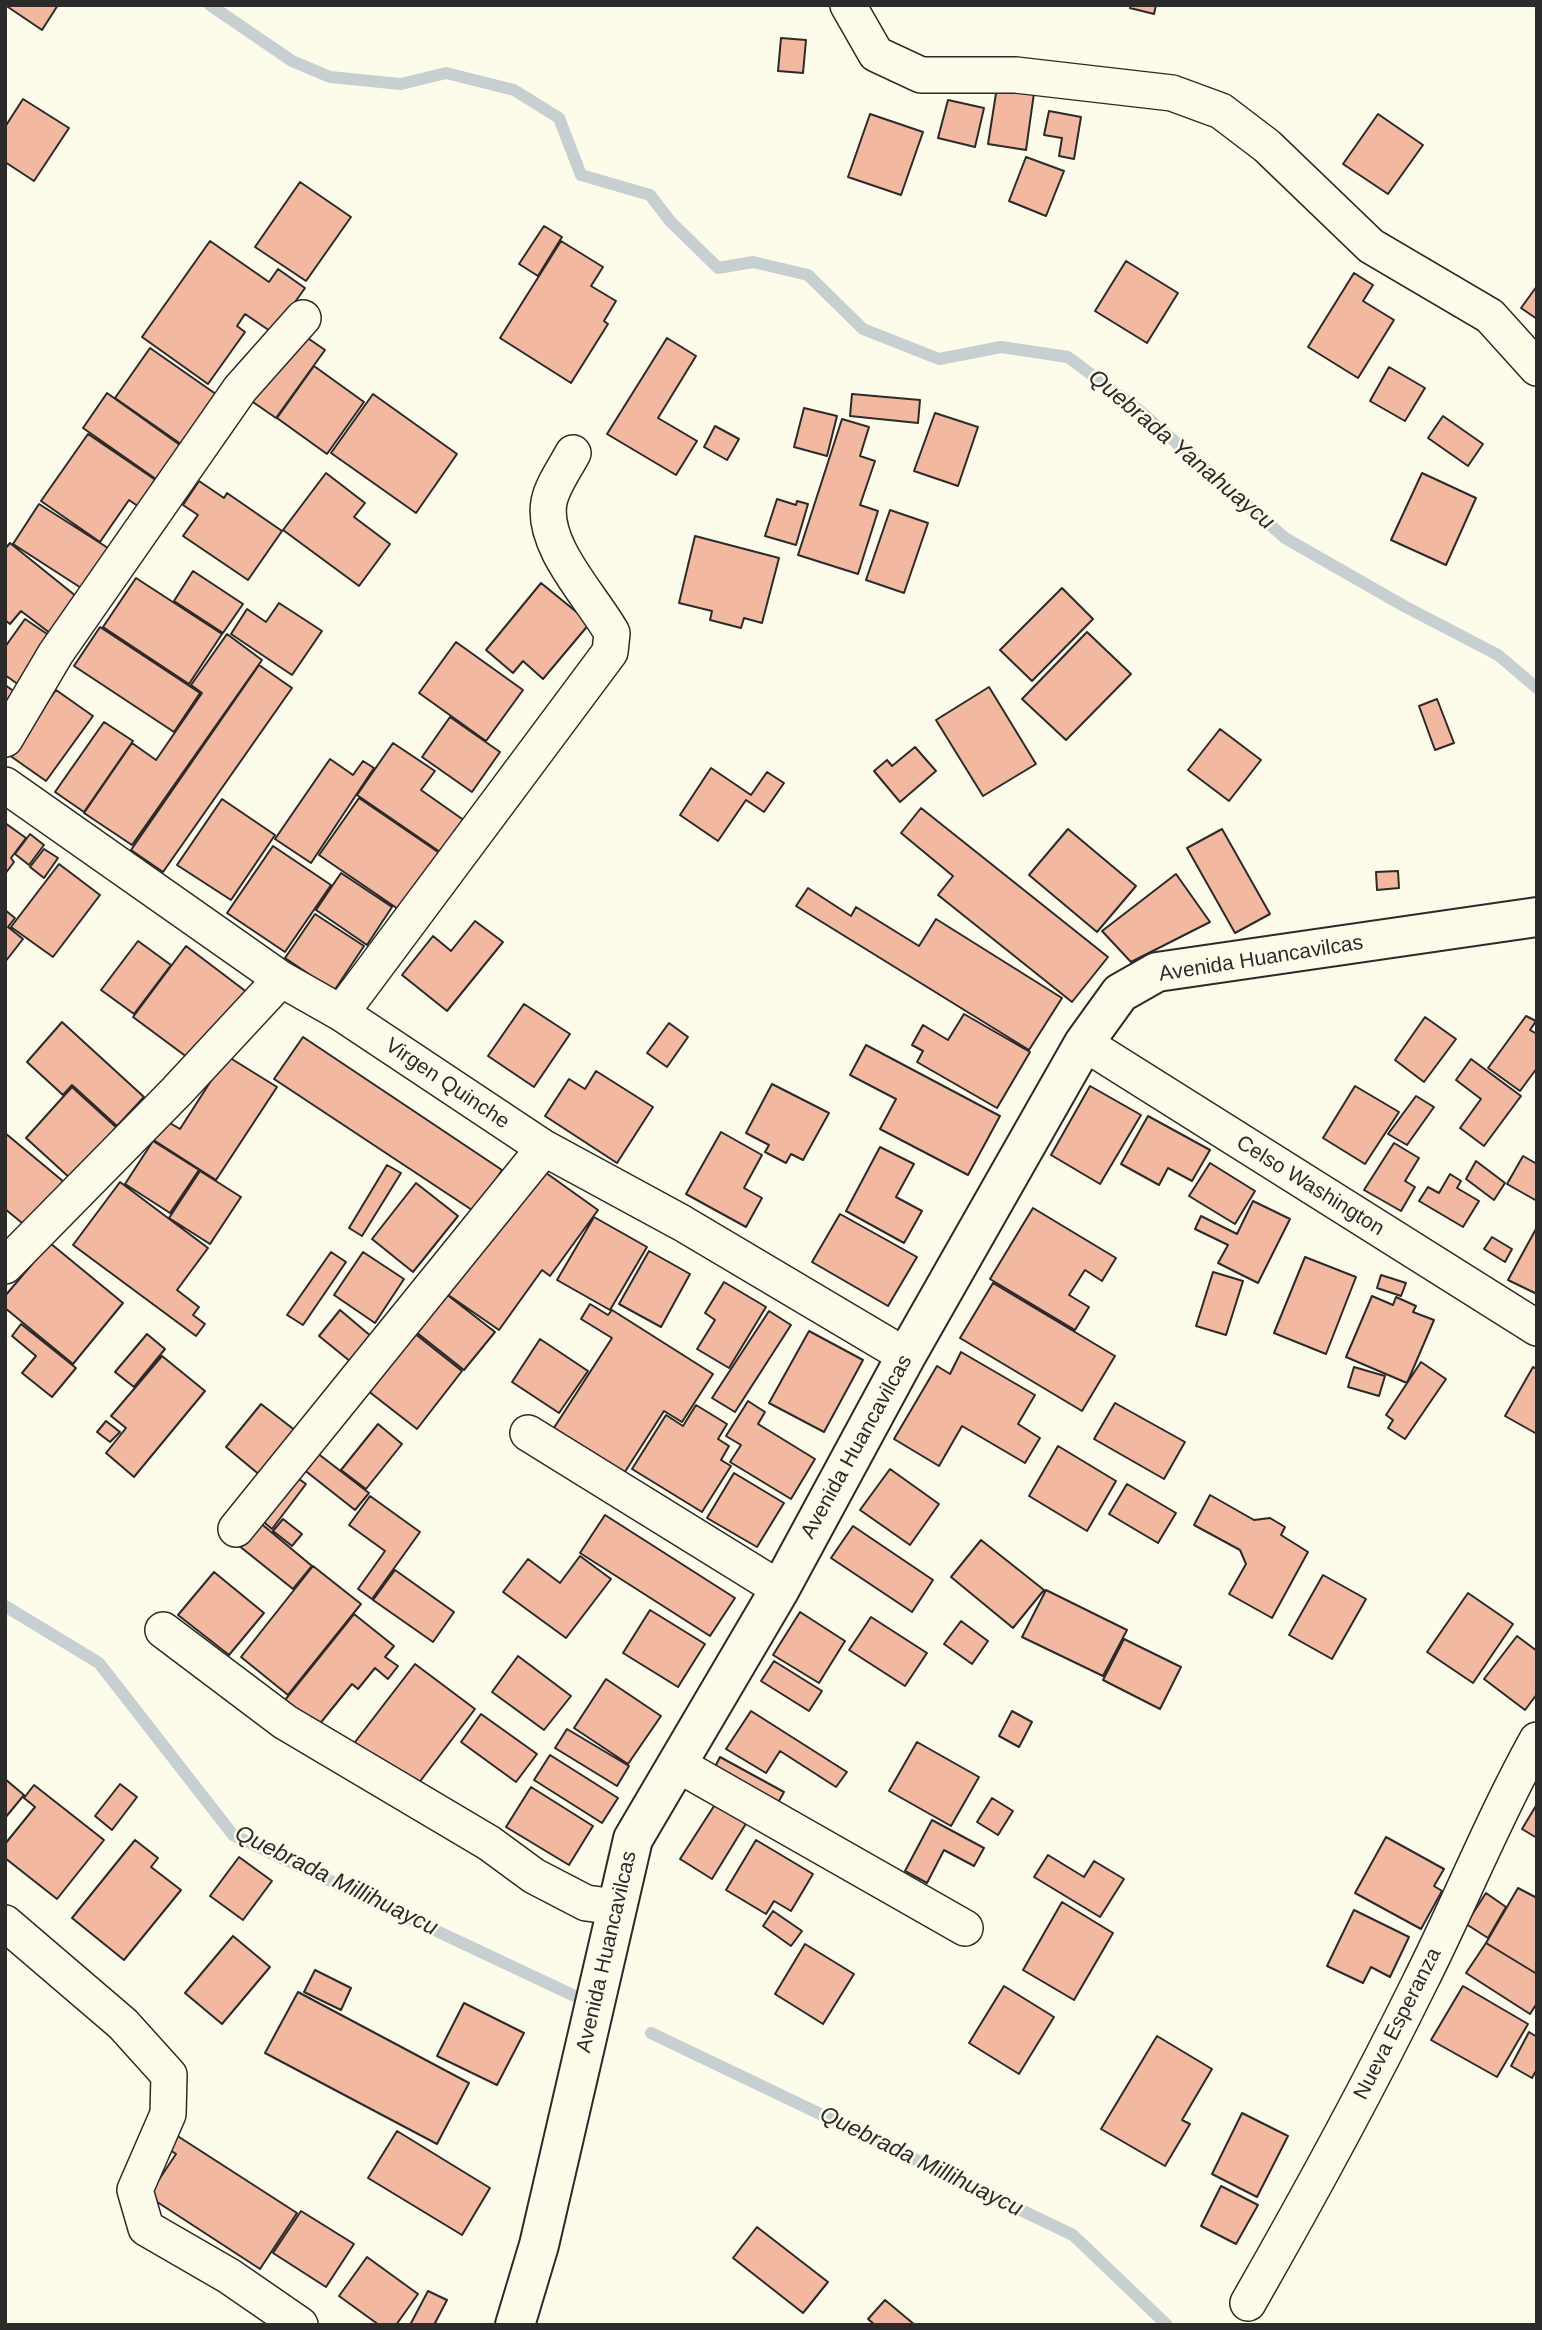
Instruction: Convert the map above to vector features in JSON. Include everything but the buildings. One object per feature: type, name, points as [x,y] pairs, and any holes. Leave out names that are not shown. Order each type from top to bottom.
[{"type":"street","points":[[848,5],[876,54],[920,75],[1016,75],[1172,93],[1221,111],[1267,146],[1371,246],[1490,316],[1537,368]]},
{"type":"street","points":[[5,739],[56,653],[232,401],[303,318]]},
{"type":"street","points":[[341,1013],[610,652],[612,633],[559,553],[548,515],[550,499],[573,453]]},
{"type":"street","name":"Virgen Quinche","points":[[5,785],[281,979],[341,1013],[544,1148],[682,1223],[906,1356]]},
{"type":"street","name":"Avenida Huancavilcas","points":[[514,2325],[539,2245],[633,1839],[780,1589],[906,1356],[1084,1043],[1120,993],[1157,972],[1537,917]]},
{"type":"street","points":[[5,1266],[177,1091],[281,979]]},
{"type":"street","name":"Celso Washington","points":[[1084,1043],[1537,1328]]},
{"type":"street","points":[[236,1529],[544,1148]]},
{"type":"street","points":[[528,1433],[780,1589]]},
{"type":"street","points":[[163,1630],[285,1722],[489,1843],[534,1876],[586,1903],[617,1907]]},
{"type":"street","name":"Nueva Esperanza","points":[[1248,2303],[1313,2189],[1420,1983],[1510,1787],[1537,1740]]},
{"type":"street","points":[[677,1765],[965,1928]]},
{"type":"street","points":[[5,1923],[123,2024],[169,2075],[168,2114],[135,2190],[146,2228],[229,2276],[300,2325]]},
{"type":"waterway","name":"Quebrada Yanahuaycu","points":[[210,5],[292,61],[330,77],[401,84],[446,73],[514,90],[559,118],[581,175],[650,195],[670,221],[718,268],[753,262],[808,275],[863,329],[939,359],[1001,347],[1068,357],[1140,411],[1285,538],[1404,606],[1498,655],[1537,688]]},
{"type":"waterway","name":"Quebrada Millihuaycu","points":[[5,1606],[99,1663],[233,1835],[581,1999]]},
{"type":"waterway","name":"Quebrada Millihuaycu","points":[[651,2033],[1073,2235],[1167,2325]]}]
